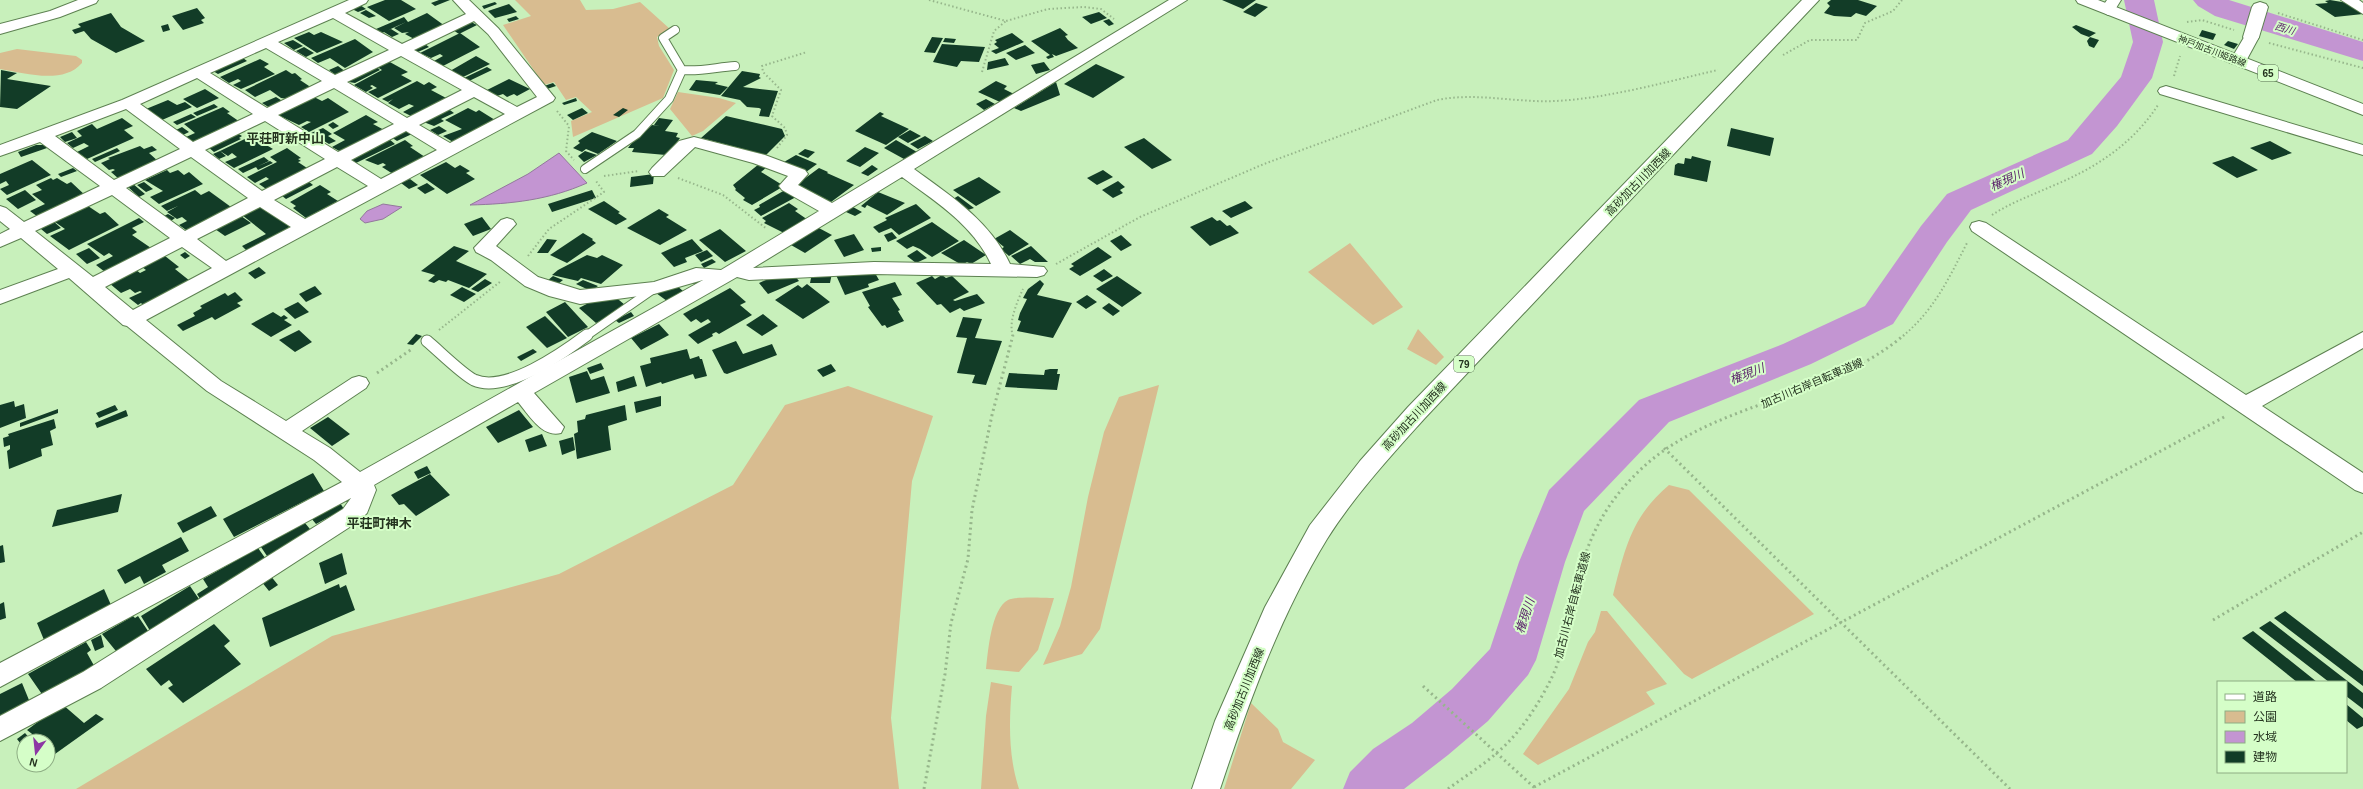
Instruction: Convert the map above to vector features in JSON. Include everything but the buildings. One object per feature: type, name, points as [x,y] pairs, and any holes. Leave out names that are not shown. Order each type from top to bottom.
[{"type":"main road","name":"高砂加古川加西線","points":[[1206,789],[1229,721],[1278,607],[1319,532],[1368,467],[1416,413],[1811,0]]},
{"type":"main road","name":"神戸加古川姫路線","points":[[2084,0],[2113,8],[2178,38],[2363,110]]},
{"type":"main road","points":[[2252,35],[2260,5]]},
{"type":"street","points":[[0,29],[55,14],[91,0]]},
{"type":"street","points":[[0,151],[128,103],[361,0]]},
{"type":"street","points":[[130,320],[547,98],[493,31],[475,16],[460,0]]},
{"type":"street","points":[[0,676],[359,483],[728,273],[1180,0]]},
{"type":"street","points":[[2348,0],[2363,9]]},
{"type":"street","points":[[333,12],[517,114]]},
{"type":"street","points":[[0,241],[191,149],[475,16]]},
{"type":"street","points":[[2238,61],[2252,35]]},
{"type":"street","points":[[267,42],[450,150]]},
{"type":"street","points":[[198,72],[380,186]]},
{"type":"street","points":[[91,286],[259,198],[474,90]]},
{"type":"street","points":[[2166,91],[2363,150]]},
{"type":"street","points":[[128,103],[259,198],[304,227]]},
{"type":"street","points":[[43,136],[181,239],[225,269]]},
{"type":"street","points":[[658,172],[685,145],[694,142],[764,161],[799,174],[790,182],[788,186],[832,211]]},
{"type":"street","points":[[901,168],[962,214],[997,255],[1002,268]]},
{"type":"street","points":[[0,212],[91,286],[130,320],[214,386],[322,454],[359,483],[365,490],[364,497],[359,507],[351,515],[92,680],[0,729]]},
{"type":"street","points":[[507,224],[497,236],[483,248],[488,249],[518,273],[552,290],[580,297],[656,288],[673,280],[704,273],[749,274],[842,268],[1002,268],[1037,270]]},
{"type":"street","points":[[1979,227],[2363,484]]},
{"type":"street","points":[[0,297],[71,271]]},
{"type":"street","points":[[2246,405],[2363,339]]},
{"type":"street","points":[[285,432],[359,383]]},
{"type":"street","points":[[520,392],[554,427]]},
{"type":"lane","points":[[585,169],[637,134],[669,99],[682,70],[676,57],[664,43],[663,38],[675,30]]},
{"type":"lane","points":[[682,70],[693,71],[709,67],[735,66]]},
{"type":"lane","points":[[427,341],[474,380],[484,382],[503,382],[555,358],[656,288]]},
{"type":"path","points":[[929,0],[1006,21]]},
{"type":"path","points":[[1760,54],[1787,54],[1795,51],[1805,41],[1810,40],[1857,40],[1865,23],[1893,11],[1902,0]]},
{"type":"path","points":[[2260,5],[2298,21],[2363,40]]},
{"type":"path","points":[[982,72],[994,32],[1006,21],[1048,9],[1084,7],[1101,9],[1129,30]]},
{"type":"path","name":"加古川右岸自転車道線","points":[[1448,789],[1506,746],[1554,674],[1581,562],[1596,527],[1616,496],[1646,465],[1674,442],[1715,423],[1847,372],[1883,352],[1922,321],[1952,272],[1969,238],[1979,227],[2005,205],[2051,187],[2092,167],[2126,145],[2148,124],[2174,76],[2178,38],[2180,31],[2188,21],[2194,20],[2217,24],[2252,35]]},
{"type":"path","points":[[2252,35],[2363,68]]},
{"type":"path","points":[[764,161],[787,135],[785,128],[772,116],[781,90],[763,72],[762,66],[807,52]]},
{"type":"path","points":[[924,789],[945,674],[951,624],[968,559],[972,510],[992,415],[1012,336],[1011,332],[1020,292],[1037,270],[1065,261],[1140,217],[1249,170],[1437,100],[1458,96],[1536,102],[1558,101],[1603,95],[1714,69],[1743,72]]},
{"type":"path","points":[[359,383],[427,341],[477,298],[515,270],[549,229],[560,220],[600,196],[604,192],[592,177]]},
{"type":"path","points":[[1423,686],[1488,747],[1535,788],[2246,405]]},
{"type":"path","points":[[1665,448],[1840,624],[2010,789]]},
{"type":"path","points":[[2213,620],[2363,532]]},
{"type":"green space","points":[[515,0],[580,0],[586,10],[613,9],[640,2],[670,29],[657,37],[659,46],[674,70],[663,98],[573,137],[571,121],[592,112],[576,97],[566,100],[554,82],[544,85],[503,25],[531,16]]},
{"type":"green space","points":[[17,49],[76,56],[82,60],[82,63],[74,70],[65,74],[54,76],[32,75],[0,69],[0,53]]},
{"type":"green space","points":[[678,92],[719,98],[736,103],[703,131],[692,136],[670,109]]},
{"type":"green space","points":[[1350,243],[1403,307],[1373,325],[1308,272]]},
{"type":"green space","points":[[1418,329],[1444,357],[1436,365],[1407,349]]},
{"type":"green space","points":[[1159,385],[1100,629],[1082,654],[1043,665],[1060,626],[1071,587],[1088,497],[1104,432],[1119,397]]},
{"type":"green space","points":[[848,386],[933,416],[912,481],[891,718],[899,789],[76,789],[332,636],[559,574],[733,485],[785,405]]},
{"type":"green space","points":[[1669,485],[1689,490],[1814,614],[1692,679],[1684,674],[1613,595],[1621,563],[1631,535],[1646,509]]},
{"type":"green space","points":[[1017,598],[1054,598],[1038,650],[1019,672],[986,669],[991,632],[994,621],[1002,605],[1008,600]]},
{"type":"green space","points":[[1601,611],[1607,611],[1667,684],[1646,692],[1655,704],[1538,765],[1523,754],[1569,689],[1588,642],[1595,632]]},
{"type":"green space","points":[[991,682],[1012,686],[1010,738],[1015,776],[1019,789],[981,789],[986,716]]},
{"type":"green space","points":[[1251,703],[1278,729],[1283,742],[1315,760],[1291,789],[1224,789]]},
{"type":"water","points":[[559,153],[587,183],[573,189],[530,200],[500,204],[470,205],[528,174]]},
{"type":"water","points":[[383,204],[402,207],[383,219],[365,223],[360,219],[367,211]]},
{"type":"waterway","name":"権現川","points":[[1369,789],[1391,766],[1430,739],[1470,705],[1511,660],[1542,562],[1565,502],[1654,411],[1797,354],[1879,315],[1934,234],[1959,202],[2080,147],[2105,119],[2136,78],[2148,42],[2139,0]]},
{"type":"waterway","name":"西川","points":[[2208,0],[2225,10],[2363,52]]},
{"type":"district","name":"平荘町新中山","points":[[285,138]]},
{"type":"district","name":"平荘町神木","points":[[379,523]]}]
